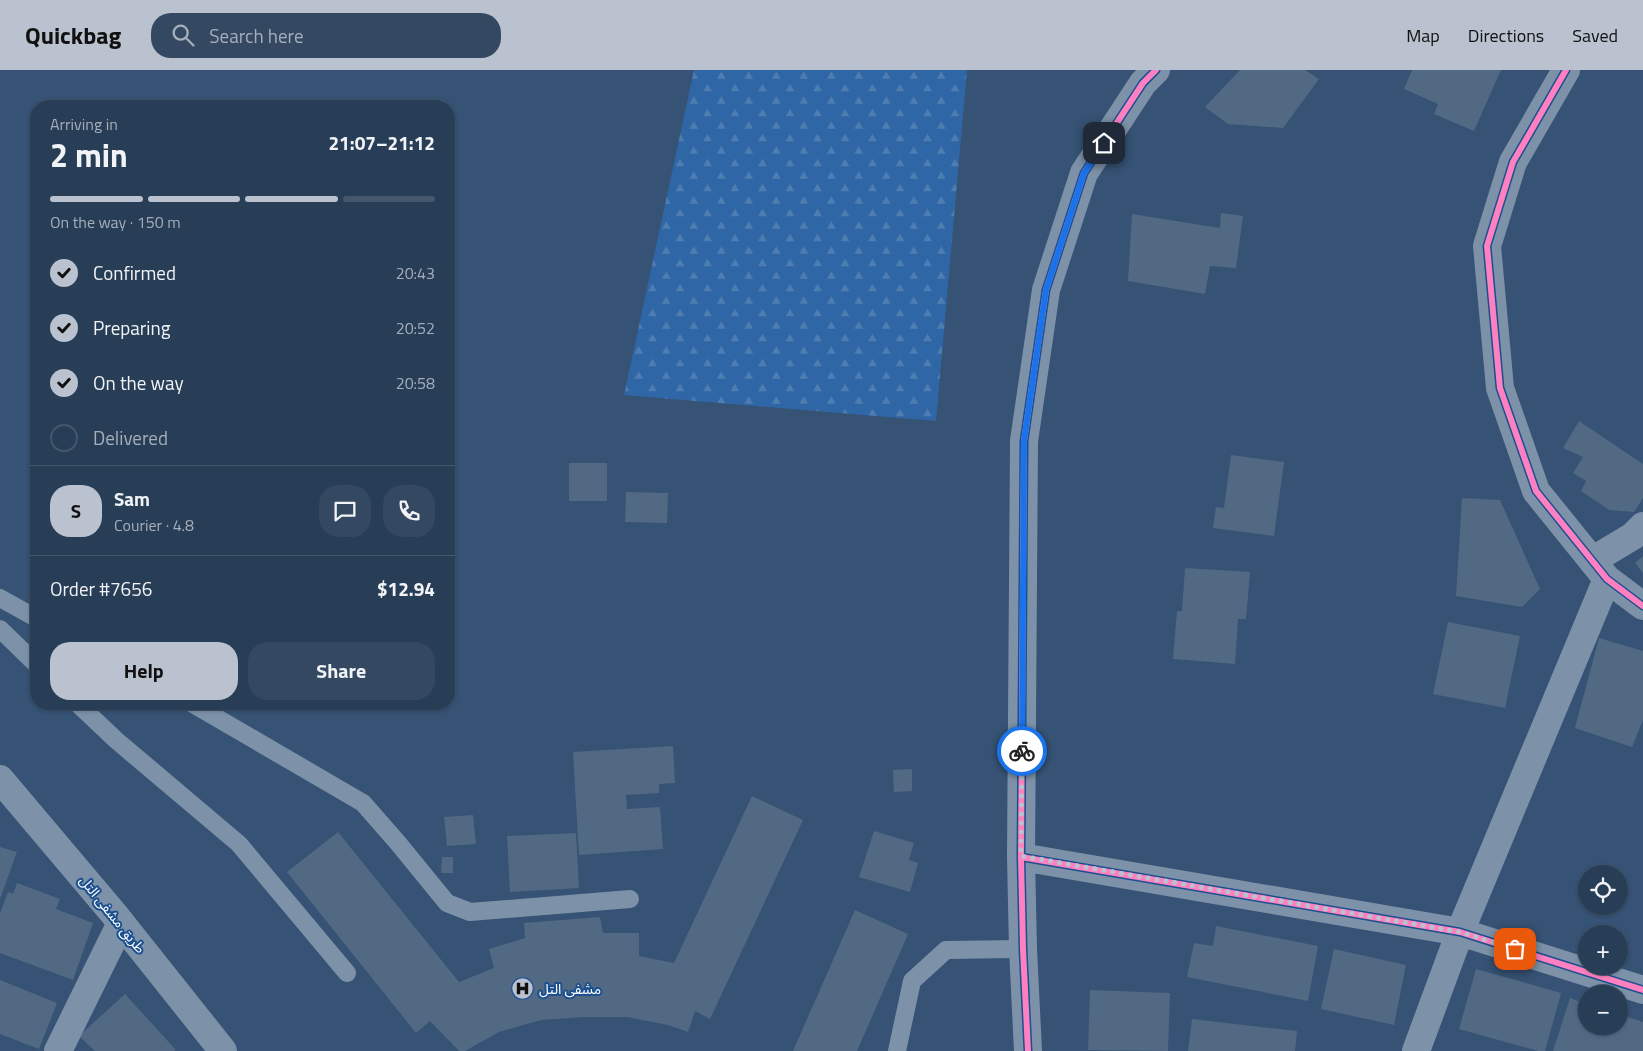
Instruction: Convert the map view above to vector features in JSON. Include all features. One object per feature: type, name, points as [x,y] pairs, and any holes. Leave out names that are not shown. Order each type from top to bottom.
[{"type":"street","points":[[1028,1051],[1021,856],[1024,441],[1046,290],[1084,173],[1143,83],[1156,70]]},
{"type":"street","points":[[1566,70],[1513,162],[1488,246],[1500,388],[1536,490],[1600,569],[1643,606]]},
{"type":"street","points":[[1416,1051],[1600,569],[1643,526]]},
{"type":"street","name":"طريق مشفى التل","points":[[0,779],[122,923],[223,1051]]},
{"type":"street","points":[[1021,856],[1460,932],[1643,990]]},
{"type":"street","points":[[58,1051],[122,923]]},
{"type":"lane","points":[[0,598],[30,615]]},
{"type":"lane","points":[[0,629],[30,658]]},
{"type":"lane","points":[[84,710],[116,740],[239,844],[348,973]]},
{"type":"lane","points":[[204,710],[363,803],[398,842],[446,903],[470,912],[630,899]]},
{"type":"lane","points":[[897,1051],[912,981],[946,950],[1023,949]]},
{"type":"green space","points":[[694,70],[967,70],[936,421],[624,395]]},
{"type":"building","points":[[1240,70],[1305,70],[1319,79],[1283,128],[1228,124],[1205,107]]},
{"type":"building","points":[[1412,70],[1501,70],[1474,131],[1434,114],[1438,104],[1404,89]]},
{"type":"building","points":[[1221,213],[1243,216],[1236,268],[1210,266],[1205,294],[1128,281],[1132,214],[1220,228]]},
{"type":"building","points":[[1579,421],[1643,464],[1643,498],[1634,512],[1609,510],[1581,491],[1586,481],[1573,473],[1583,457],[1563,448]]},
{"type":"building","points":[[1231,455],[1284,462],[1274,536],[1213,528],[1216,507],[1224,508]]},
{"type":"building","points":[[569,463],[607,463],[607,501],[569,501]]},
{"type":"building","points":[[626,492],[668,493],[667,523],[625,522]]},
{"type":"building","points":[[1462,498],[1500,500],[1540,589],[1522,607],[1456,596]]},
{"type":"building","points":[[1643,556],[1643,573],[1635,563]]},
{"type":"building","points":[[1185,568],[1250,572],[1246,619],[1238,619],[1235,664],[1173,659],[1177,611],[1182,611]]},
{"type":"building","points":[[1448,622],[1520,636],[1505,708],[1433,694]]},
{"type":"building","points":[[1599,638],[1643,651],[1643,720],[1632,747],[1575,728]]},
{"type":"building","points":[[673,746],[675,783],[659,784],[659,793],[626,795],[627,809],[660,807],[663,849],[579,855],[573,752]]},
{"type":"building","points":[[912,769],[912,791],[894,792],[893,770]]},
{"type":"building","points":[[752,796],[803,820],[710,1019],[695,1011],[688,1032],[668,1025],[627,1017],[541,1020],[499,1032],[465,1051],[459,1051],[430,1021],[416,1033],[287,872],[338,832],[459,982],[494,968],[489,949],[525,938],[524,923],[600,917],[603,933],[639,933],[639,956],[674,963]]},
{"type":"building","points":[[473,815],[476,844],[447,846],[444,817]]},
{"type":"building","points":[[874,831],[914,843],[909,860],[918,863],[910,892],[859,877]]},
{"type":"building","points":[[576,833],[579,888],[510,892],[507,836]]},
{"type":"building","points":[[0,847],[17,852],[0,899]]},
{"type":"building","points":[[442,857],[453,857],[453,873],[441,873]]},
{"type":"building","points":[[17,883],[60,899],[56,909],[93,923],[73,980],[0,953],[0,913],[8,892],[13,894]]},
{"type":"building","points":[[855,910],[908,934],[857,1051],[793,1051]]},
{"type":"building","points":[[1216,926],[1318,946],[1308,1001],[1187,977],[1194,943],[1213,946]]},
{"type":"building","points":[[1334,949],[1406,965],[1394,1025],[1321,1009]]},
{"type":"building","points":[[1476,969],[1561,993],[1545,1051],[1538,1051],[1459,1029]]},
{"type":"building","points":[[0,980],[57,1003],[39,1049],[0,1034]]},
{"type":"building","points":[[1090,990],[1170,993],[1168,1051],[1088,1050]]},
{"type":"building","points":[[125,994],[176,1050],[95,1051],[79,1036]]},
{"type":"building","points":[[1570,998],[1578,1001],[1578,1035],[1628,1035],[1628,1017],[1643,1022],[1643,1051],[1553,1051]]},
{"type":"building","points":[[1192,1019],[1297,1031],[1295,1051],[1188,1051]]},
{"type":"cycle path","points":[[1028,1051],[1021,857],[1024,441],[1046,290],[1084,173],[1143,83],[1156,70]]},
{"type":"cycle path","points":[[1566,70],[1513,162],[1487,246],[1500,388],[1536,491],[1607,579],[1643,606]]},
{"type":"cycle path","points":[[1021,857],[1460,932],[1643,990]]},
{"type":"way so far","points":[[1022,751],[1021,856],[1460,932],[1515,949]]},
{"type":"place","name":"مشفى التل","points":[[523,988]]},
{"type":"route","points":[[1022,751],[1024,441],[1046,290],[1084,173],[1104,143]]}]
